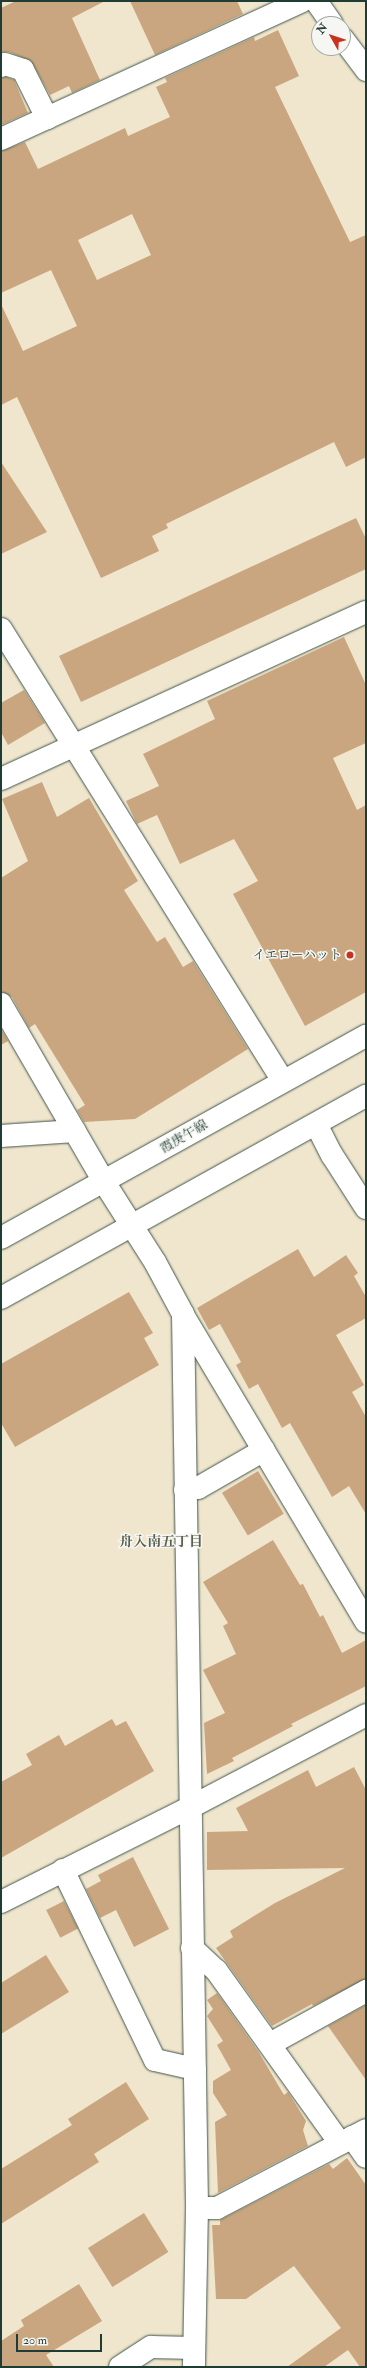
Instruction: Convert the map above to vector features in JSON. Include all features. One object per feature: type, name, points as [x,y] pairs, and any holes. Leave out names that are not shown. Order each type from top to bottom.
[{"type":"street","points":[[1,140],[302,1]]},
{"type":"street","points":[[316,1],[326,16]]},
{"type":"street","points":[[351,49],[366,70]]},
{"type":"street","points":[[1,66],[5,64],[23,70],[47,118]]},
{"type":"street","points":[[1,779],[366,612]]},
{"type":"street","points":[[1,629],[75,745],[282,1081]]},
{"type":"street","points":[[1,1004],[74,1132],[132,1225],[183,1314],[366,1622]]},
{"type":"street","name":"霞庚午線","points":[[1,1238],[104,1182],[282,1081],[366,1036]]},
{"type":"street","points":[[1,1298],[366,1096]]},
{"type":"street","points":[[316,1124],[332,1155],[366,1208]]},
{"type":"street","points":[[1,1136],[74,1132]]},
{"type":"street","points":[[120,2367],[151,2347],[194,2357],[197,2208],[189,1808],[183,1314]]},
{"type":"street","points":[[185,1490],[198,1488],[264,1450]]},
{"type":"street","points":[[1,1902],[189,1808],[366,1715]]},
{"type":"street","points":[[63,1870],[155,2060],[195,2068]]},
{"type":"street","points":[[192,1948],[216,1970],[270,2044],[353,2137],[366,2157]]},
{"type":"street","points":[[270,2044],[366,1992]]},
{"type":"street","points":[[197,2208],[217,2208],[353,2137]]},
{"type":"building","points":[[16,1],[105,1],[72,18],[100,80],[72,93],[69,86],[50,95],[31,61],[9,52],[1,52],[1,8]]},
{"type":"building","points":[[130,1],[237,1],[243,14],[155,55]]},
{"type":"building","points":[[278,30],[299,76],[275,87],[350,242],[366,235],[366,457],[346,467],[334,442],[166,524],[168,528],[152,536],[159,551],[101,578],[17,397],[1,405],[1,304],[23,351],[77,326],[51,270],[1,293],[1,151],[25,142],[38,169],[125,128],[128,136],[170,117],[156,87],[167,82],[165,78],[254,37],[255,41]],"holes":[[[132,214],[151,255],[97,280],[78,240]]]},
{"type":"building","points":[[6,77],[14,80],[28,113],[1,125],[1,78]]},
{"type":"building","points":[[1,462],[47,532],[1,554]]},
{"type":"building","points":[[356,518],[366,539],[366,569],[81,702],[59,656]]},
{"type":"building","points":[[344,637],[366,685],[366,743],[333,758],[357,810],[366,805],[366,992],[305,1026],[233,894],[258,881],[234,839],[180,864],[157,815],[137,824],[126,801],[159,786],[143,754],[215,719],[207,701]]},
{"type":"building","points":[[24,690],[45,723],[8,745],[1,732],[1,703]]},
{"type":"building","points":[[42,782],[57,817],[89,798],[138,881],[124,890],[157,942],[165,937],[183,967],[193,961],[248,1049],[135,1119],[84,1122],[77,1110],[85,1105],[35,1024],[29,1028],[12,997],[1,992],[1,878],[28,861],[2,799]]},
{"type":"building","points":[[1,1029],[8,1041],[1,1045]]},
{"type":"building","points":[[298,1249],[314,1277],[346,1255],[358,1273],[354,1276],[366,1297],[366,1318],[336,1335],[364,1385],[352,1392],[366,1417],[366,1514],[349,1486],[332,1497],[290,1423],[282,1428],[258,1384],[249,1389],[236,1365],[241,1362],[220,1324],[209,1330],[197,1308]]},
{"type":"building","points":[[129,1292],[153,1333],[144,1338],[159,1365],[15,1447],[1,1423],[1,1364]]},
{"type":"building","points":[[258,1471],[284,1514],[248,1535],[222,1493]]},
{"type":"building","points":[[273,1540],[300,1585],[303,1584],[320,1617],[323,1615],[342,1653],[366,1640],[366,1686],[291,1724],[293,1726],[232,1758],[234,1761],[207,1774],[204,1723],[225,1713],[203,1670],[236,1654],[223,1626],[228,1623],[203,1582]]},
{"type":"building","points":[[112,1719],[116,1726],[126,1721],[154,1771],[1,1858],[1,1782],[32,1765],[26,1754],[59,1735],[65,1746]]},
{"type":"building","points":[[354,1767],[366,1790],[366,1979],[313,2006],[312,2004],[272,2026],[216,1948],[233,1937],[230,1931],[275,1903],[345,1868],[207,1870],[207,1832],[248,1831],[236,1808],[308,1770],[316,1787]]},
{"type":"building","points":[[133,1857],[169,1929],[134,1947],[116,1910],[100,1918],[86,1889],[101,1881],[98,1875]]},
{"type":"building","points":[[64,1901],[78,1929],[60,1938],[46,1910]]},
{"type":"building","points":[[46,1955],[69,1992],[1,2034],[1,1983]]},
{"type":"building","points":[[217,1993],[258,2051],[284,2095],[288,2092],[306,2121],[303,2130],[308,2146],[218,2193],[215,2122],[227,2115],[213,2093],[213,2081],[231,2070],[217,2045],[223,2041],[207,2016],[213,2009],[207,2000]]},
{"type":"building","points":[[366,2005],[366,2080],[328,2026]]},
{"type":"building","points":[[126,2082],[149,2119],[94,2154],[99,2162],[1,2224],[1,2169],[72,2125],[68,2119]]},
{"type":"building","points":[[347,2158],[366,2185],[366,2367],[360,2367],[348,2350],[324,2367],[287,2367],[341,2328],[294,2266],[246,2299],[216,2299],[212,2225],[220,2225],[220,2220],[329,2164],[333,2169]]},
{"type":"building","points":[[144,2213],[168,2252],[112,2287],[88,2248]]},
{"type":"building","points":[[79,2284],[102,2321],[46,2355],[54,2367],[1,2367],[1,2341],[24,2326],[21,2320]]},
{"type":"place","name":"イエローハット","points":[[350,955]]},
{"type":"district","name":"舟入南五丁目","points":[[161,1542]]}]
